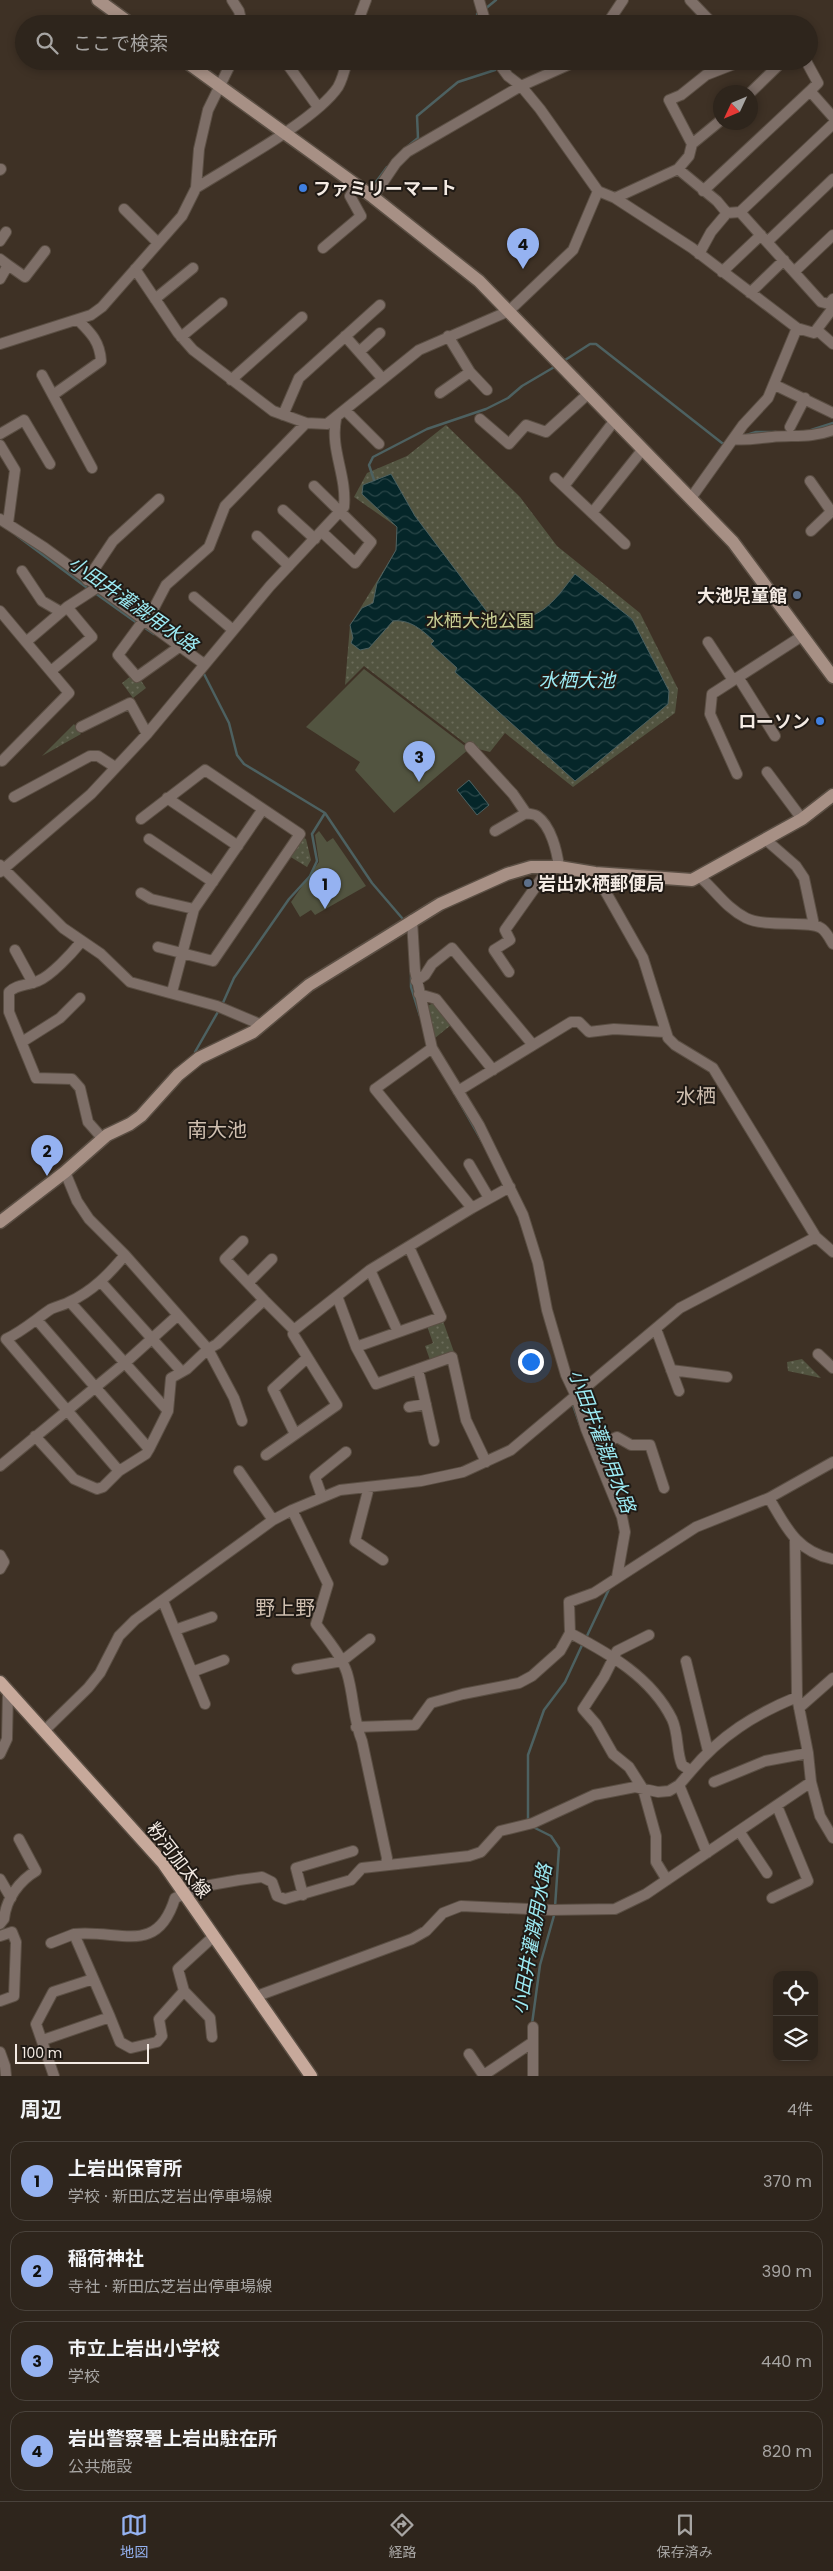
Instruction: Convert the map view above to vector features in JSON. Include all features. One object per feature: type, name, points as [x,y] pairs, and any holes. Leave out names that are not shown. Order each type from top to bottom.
[{"type":"main road","points":[[98,0],[119,15]]},
{"type":"main road","points":[[198,70],[373,197],[460,265],[509,311],[732,542],[833,677]]},
{"type":"main road","points":[[0,1222],[65,1172],[103,1139],[141,1116],[178,1075],[198,1058],[253,1032],[309,985],[412,920],[455,896],[507,874],[531,867],[559,867],[595,873],[676,880],[700,877],[802,819],[833,795]]},
{"type":"main road","name":"粉河加太線","points":[[4,1687],[163,1863],[185,1892],[311,2076]]},
{"type":"street","points":[[232,0],[241,15]]},
{"type":"street","points":[[360,15],[366,0]]},
{"type":"street","points":[[479,0],[483,15]]},
{"type":"street","points":[[613,15],[623,0]]},
{"type":"street","points":[[690,0],[704,15]]},
{"type":"street","points":[[0,344],[78,321],[102,307],[182,216],[196,188],[203,132],[208,110],[228,70]]},
{"type":"street","points":[[291,70],[318,107]]},
{"type":"street","points":[[196,188],[285,132],[318,107],[329,98],[339,85],[344,70]]},
{"type":"street","points":[[504,70],[521,86],[540,109],[598,191],[615,198],[699,254],[797,328],[808,333],[814,333],[833,308]]},
{"type":"street","points":[[373,197],[396,162],[407,152],[521,86],[557,70]]},
{"type":"street","points":[[692,144],[669,100],[681,95],[706,75],[719,70]]},
{"type":"street","points":[[758,85],[774,70]]},
{"type":"street","points":[[703,191],[810,92],[818,83],[811,70]]},
{"type":"street","points":[[810,92],[833,117]]},
{"type":"street","points":[[699,254],[711,232],[727,213],[740,212],[833,124]]},
{"type":"street","points":[[615,198],[678,169],[689,156],[692,144],[713,127]]},
{"type":"street","points":[[678,169],[727,213]]},
{"type":"street","points":[[722,272],[833,179]]},
{"type":"street","points":[[323,248],[361,216],[350,196],[357,186]]},
{"type":"street","points":[[135,269],[181,337],[193,350],[273,411],[306,423],[327,424],[336,419],[382,378],[419,350],[509,311],[573,250],[598,191]]},
{"type":"street","points":[[124,209],[158,242]]},
{"type":"street","points":[[740,212],[822,302],[829,304],[833,299]]},
{"type":"street","points":[[0,241],[6,232]]},
{"type":"street","points":[[795,271],[833,235]]},
{"type":"street","points":[[0,279],[4,262],[25,277],[44,251]]},
{"type":"street","points":[[750,293],[784,260]]},
{"type":"street","points":[[155,299],[193,268]]},
{"type":"street","points":[[181,337],[222,302]]},
{"type":"street","points":[[283,415],[299,378],[380,305]]},
{"type":"street","points":[[231,380],[302,317]]},
{"type":"street","points":[[53,395],[101,361],[100,350],[94,336],[78,321]]},
{"type":"street","points":[[691,498],[733,439],[768,398],[797,328]]},
{"type":"street","points":[[817,330],[833,344]]},
{"type":"street","points":[[359,352],[380,332]]},
{"type":"street","points":[[345,336],[382,378]]},
{"type":"street","points":[[448,336],[470,372],[487,390]]},
{"type":"street","points":[[440,393],[470,372]]},
{"type":"street","points":[[42,375],[92,468]]},
{"type":"street","points":[[775,384],[833,413]]},
{"type":"street","points":[[480,419],[509,444],[526,426],[546,432],[589,393]]},
{"type":"street","points":[[790,427],[805,398]]},
{"type":"street","points":[[346,410],[379,444]]},
{"type":"street","points":[[262,1025],[218,1006],[130,982],[100,954],[63,928],[1,868],[91,794],[147,734],[233,630],[344,507],[346,490],[332,436],[336,419]]},
{"type":"street","points":[[0,434],[24,420],[50,464]]},
{"type":"street","points":[[564,486],[615,420]]},
{"type":"street","points":[[177,648],[137,677],[118,654],[142,623],[166,585],[209,547],[225,506],[306,423]]},
{"type":"street","points":[[733,439],[744,441],[773,437],[798,438],[832,433]]},
{"type":"street","points":[[0,445],[15,470],[4,521],[98,587],[201,667]]},
{"type":"street","points":[[592,513],[643,449]]},
{"type":"street","points":[[555,478],[625,544]]},
{"type":"street","points":[[810,481],[832,511],[811,530]]},
{"type":"street","points":[[314,486],[371,542],[355,562],[322,532]]},
{"type":"street","points":[[87,580],[113,541],[159,499]]},
{"type":"street","points":[[283,510],[315,539]]},
{"type":"street","points":[[257,536],[289,566]]},
{"type":"street","points":[[22,571],[42,601],[64,609],[92,637],[51,671]]},
{"type":"street","points":[[26,642],[64,609],[98,587]]},
{"type":"street","points":[[194,597],[233,630]]},
{"type":"street","points":[[2,616],[69,693],[2,761]]},
{"type":"street","points":[[737,774],[710,714],[712,694],[802,636]]},
{"type":"street","points":[[708,642],[775,736]]},
{"type":"street","points":[[81,727],[130,703],[147,734]]},
{"type":"street","points":[[470,746],[513,794],[526,813],[537,816],[547,828],[557,852],[559,867]]},
{"type":"street","points":[[14,797],[90,756],[98,756],[115,767]]},
{"type":"street","points":[[141,819],[205,770],[300,834],[213,961],[158,947]]},
{"type":"street","points":[[767,772],[802,819]]},
{"type":"street","points":[[168,798],[238,846]]},
{"type":"street","points":[[172,992],[194,909],[263,809]]},
{"type":"street","points":[[495,831],[526,813]]},
{"type":"street","points":[[148,839],[213,882]]},
{"type":"street","points":[[765,839],[796,866],[804,878],[814,925]]},
{"type":"street","points":[[509,972],[494,950],[510,940],[505,930],[544,875],[545,866]]},
{"type":"street","points":[[595,873],[643,958],[665,1032],[675,1045],[713,1068],[816,1237],[832,1249]]},
{"type":"street","points":[[700,877],[730,909],[748,919],[780,926],[814,925],[823,929],[833,944]]},
{"type":"street","points":[[142,893],[150,899],[194,909]]},
{"type":"street","points":[[412,920],[416,981],[429,1050],[479,1125],[507,1189],[523,1215],[538,1262],[547,1310],[566,1375],[576,1396],[586,1429],[622,1517],[625,1532],[618,1577]]},
{"type":"street","points":[[81,942],[46,976],[33,983],[15,986],[9,992],[9,1012],[36,1078],[72,1079],[80,1088],[88,1122],[103,1139]]},
{"type":"street","points":[[416,981],[425,975],[432,964],[452,948],[533,1045]]},
{"type":"street","points":[[15,950],[33,983]]},
{"type":"street","points":[[419,994],[436,999],[493,1070]]},
{"type":"street","points":[[22,1042],[60,1018],[80,998]]},
{"type":"street","points":[[458,1091],[571,1022],[580,1022],[589,1032],[614,1029],[665,1032]]},
{"type":"street","points":[[429,1050],[375,1089],[472,1208]]},
{"type":"street","points":[[469,1164],[489,1198]]},
{"type":"street","points":[[65,1172],[77,1201],[89,1218],[125,1255],[208,1349],[234,1398],[242,1421]]},
{"type":"street","points":[[294,1330],[370,1270],[507,1189]]},
{"type":"street","points":[[44,1731],[94,1680],[119,1636],[135,1620],[273,1520],[340,1490],[430,1479],[463,1472],[511,1450],[680,1308],[816,1237]]},
{"type":"street","points":[[243,1242],[225,1259],[294,1330],[293,1334],[337,1404],[266,1455]]},
{"type":"street","points":[[356,1347],[441,1317],[409,1247]]},
{"type":"street","points":[[120,1471],[6,1340],[24,1330],[53,1308],[70,1302],[101,1282],[125,1255]]},
{"type":"street","points":[[248,1283],[272,1259]]},
{"type":"street","points":[[370,1270],[398,1332]]},
{"type":"street","points":[[101,1282],[181,1371]]},
{"type":"street","points":[[337,1296],[356,1347],[376,1384],[452,1357],[466,1420],[486,1462]]},
{"type":"street","points":[[35,1436],[74,1479],[97,1489],[103,1487],[120,1471],[146,1454],[168,1410],[171,1378],[187,1369],[208,1349],[217,1344],[264,1300]]},
{"type":"street","points":[[70,1302],[168,1410]]},
{"type":"street","points":[[0,1466],[126,1362],[177,1316]]},
{"type":"street","points":[[37,1320],[149,1449]]},
{"type":"street","points":[[656,1329],[679,1391]]},
{"type":"street","points":[[818,1354],[833,1368]]},
{"type":"street","points":[[295,1434],[273,1389],[307,1358]]},
{"type":"street","points":[[418,1369],[434,1440]]},
{"type":"street","points":[[671,1370],[727,1377]]},
{"type":"street","points":[[409,1407],[426,1404]]},
{"type":"street","points":[[594,1448],[618,1437],[631,1445],[650,1445],[664,1488]]},
{"type":"street","points":[[322,1497],[315,1477],[346,1452]]},
{"type":"street","points":[[356,1727],[415,1725],[431,1703],[463,1694],[519,1683],[532,1676],[560,1651],[570,1633],[569,1602],[594,1593],[696,1527],[769,1498],[833,1462]]},
{"type":"street","points":[[239,1471],[273,1520]]},
{"type":"street","points":[[370,1487],[355,1542],[383,1560]]},
{"type":"street","points":[[769,1498],[795,1538],[817,1555],[833,1559]]},
{"type":"street","points":[[292,1510],[328,1584],[316,1624],[342,1662],[353,1697],[356,1727],[362,1741],[387,1858],[386,1864]]},
{"type":"street","points":[[795,1538],[797,1697],[808,1753],[811,1782],[820,1816],[833,1838]]},
{"type":"street","points":[[0,1555],[4,1562],[0,1570]]},
{"type":"street","points":[[163,1601],[205,1704]]},
{"type":"street","points":[[175,1630],[212,1617]]},
{"type":"street","points":[[570,1633],[614,1658],[641,1678],[672,1720],[682,1765],[691,1771]]},
{"type":"street","points":[[649,1635],[617,1651],[583,1709],[596,1724],[613,1754],[629,1767],[643,1789],[656,1836],[656,1862],[667,1880]]},
{"type":"street","points":[[297,1670],[342,1662],[370,1639]]},
{"type":"street","points":[[192,1672],[224,1660]]},
{"type":"street","points":[[686,1661],[708,1751]]},
{"type":"street","points":[[799,1708],[833,1678]]},
{"type":"street","points":[[0,1754],[7,1739],[4,1687]]},
{"type":"street","points":[[51,1943],[74,1934],[125,1937],[152,1934],[170,1916],[175,1898],[185,1892],[206,1886],[262,1878],[272,1882],[277,1896],[285,1899],[351,1880],[362,1868],[469,1856],[481,1852],[500,1831],[533,1823],[594,1795],[635,1788],[658,1792],[669,1791],[679,1785],[708,1751],[763,1710],[797,1697]]},
{"type":"street","points":[[714,1782],[765,1761],[808,1753]]},
{"type":"street","points":[[256,1996],[330,1967],[412,1939],[426,1931],[442,1914],[461,1906],[615,1909],[646,1894],[811,1782]]},
{"type":"street","points":[[679,1785],[707,1853]]},
{"type":"street","points":[[772,1898],[808,1881],[777,1806]]},
{"type":"street","points":[[739,1831],[767,1873]]},
{"type":"street","points":[[0,1924],[4,1919],[6,1905],[22,1879],[36,1871],[19,1839]]},
{"type":"street","points":[[303,1895],[296,1868],[353,1851]]},
{"type":"street","points":[[0,1879],[11,1898]]},
{"type":"street","points":[[0,1936],[12,1932],[16,1942],[14,1996],[0,2001]]},
{"type":"street","points":[[74,1934],[120,2042],[131,2048],[157,2042],[162,2036],[159,2019],[184,1991]]},
{"type":"street","points":[[212,2036],[210,2018],[184,1991],[178,1969],[214,1936]]},
{"type":"street","points":[[54,2076],[36,2024],[53,1992],[93,1979]]},
{"type":"street","points":[[43,2040],[110,2017]]},
{"type":"street","points":[[532,2027],[533,2076]]},
{"type":"street","points":[[469,2054],[484,2076],[533,2042]]},
{"type":"street","points":[[0,2052],[6,2066],[6,2076]]},
{"type":"green space","name":"水栖大池公園","points":[[446,425],[520,497],[557,546],[640,613],[678,689],[675,713],[573,787],[505,733],[490,752],[470,747],[364,666],[345,685],[350,625],[396,550],[397,527],[354,497],[367,473],[407,456]]},
{"type":"green space","points":[[364,669],[469,749],[394,813],[355,770],[360,762],[306,727]]},
{"type":"green space","points":[[131,676],[140,679],[146,688],[133,698],[122,683]]},
{"type":"green space","points":[[74,724],[81,734],[42,756]]},
{"type":"green space","points":[[319,831],[327,842],[333,838],[366,886],[315,915],[311,910],[300,917],[291,902],[319,862],[315,835]]},
{"type":"green space","points":[[302,837],[306,839],[311,860],[307,867],[289,856]]},
{"type":"green space","points":[[434,1003],[451,1025],[435,1038],[427,1006]]},
{"type":"green space","points":[[443,1321],[454,1352],[430,1360],[425,1346],[433,1343],[427,1326]]},
{"type":"green space","points":[[802,1359],[821,1378],[788,1371],[787,1362]]},
{"type":"water","name":"水栖大池","points":[[391,474],[415,516],[488,613],[496,618],[521,619],[540,612],[555,599],[575,574],[632,619],[669,691],[668,704],[575,781],[455,672],[457,668],[431,644],[434,641],[415,626],[405,622],[393,621],[369,648],[360,650],[351,643],[353,638],[350,625],[362,608],[373,603],[377,583],[396,550],[397,527],[362,494],[363,485]]},
{"type":"water","points":[[469,780],[489,805],[477,815],[457,790]]},
{"type":"waterway","points":[[485,9],[496,0]]},
{"type":"waterway","points":[[477,15],[480,12]]},
{"type":"waterway","points":[[408,146],[418,138],[417,116],[458,82],[495,70]]},
{"type":"waterway","points":[[376,182],[387,167]]},
{"type":"waterway","points":[[562,362],[590,344],[596,344],[722,443],[727,444]]},
{"type":"waterway","points":[[374,480],[369,465],[373,457],[427,429],[486,409],[508,398],[522,386],[556,366]]},
{"type":"waterway","points":[[811,430],[833,423]]},
{"type":"waterway","points":[[740,437],[756,432],[776,432]]},
{"type":"waterway","name":"小田井灌漑用水路","points":[[16,535],[90,590]]},
{"type":"waterway","name":"小田井灌漑用水路","points":[[95,593],[137,623]]},
{"type":"waterway","name":"小田井灌漑用水路","points":[[142,626],[154,634]]},
{"type":"waterway","name":"小田井灌漑用水路","points":[[202,670],[229,723],[237,755],[244,764],[325,813],[372,883],[402,918]]},
{"type":"waterway","points":[[222,1005],[234,978],[289,899],[310,876],[317,861],[312,834],[325,813]]},
{"type":"waterway","name":"小田井灌漑用水路","points":[[411,973],[411,987],[420,1016]]},
{"type":"waterway","points":[[195,1052],[219,1010]]},
{"type":"waterway","name":"小田井灌漑用水路","points":[[452,1089],[484,1145]]},
{"type":"waterway","name":"小田井灌漑用水路","points":[[572,1402],[580,1425]]},
{"type":"waterway","name":"小田井灌漑用水路","points":[[586,1638],[610,1587]]},
{"type":"waterway","name":"小田井灌漑用水路","points":[[528,1821],[528,1755],[544,1710],[565,1682],[583,1643]]},
{"type":"waterway","name":"小田井灌漑用水路","points":[[533,1827],[551,1836],[559,1848],[555,1907]]},
{"type":"waterway","name":"小田井灌漑用水路","points":[[532,2024],[540,1965],[555,1912]]},
{"type":"place","name":"ファミリーマート","points":[[303,188]]},
{"type":"place","name":"岩出警察署上岩出駐在所","points":[[523,269]]},
{"type":"place","name":"大池児童館","points":[[797,595]]},
{"type":"place","name":"ローソン","points":[[820,721]]},
{"type":"place","name":"市立上岩出小学校","points":[[419,782]]},
{"type":"place","name":"岩出水栖郵便局","points":[[528,883]]},
{"type":"place","name":"上岩出保育所","points":[[325,909]]},
{"type":"place","name":"稲荷神社","points":[[47,1176]]},
{"type":"district","name":"水栖","points":[[696,1096]]},
{"type":"district","name":"南大池","points":[[217,1130]]},
{"type":"district","name":"野上野","points":[[285,1608]]}]
